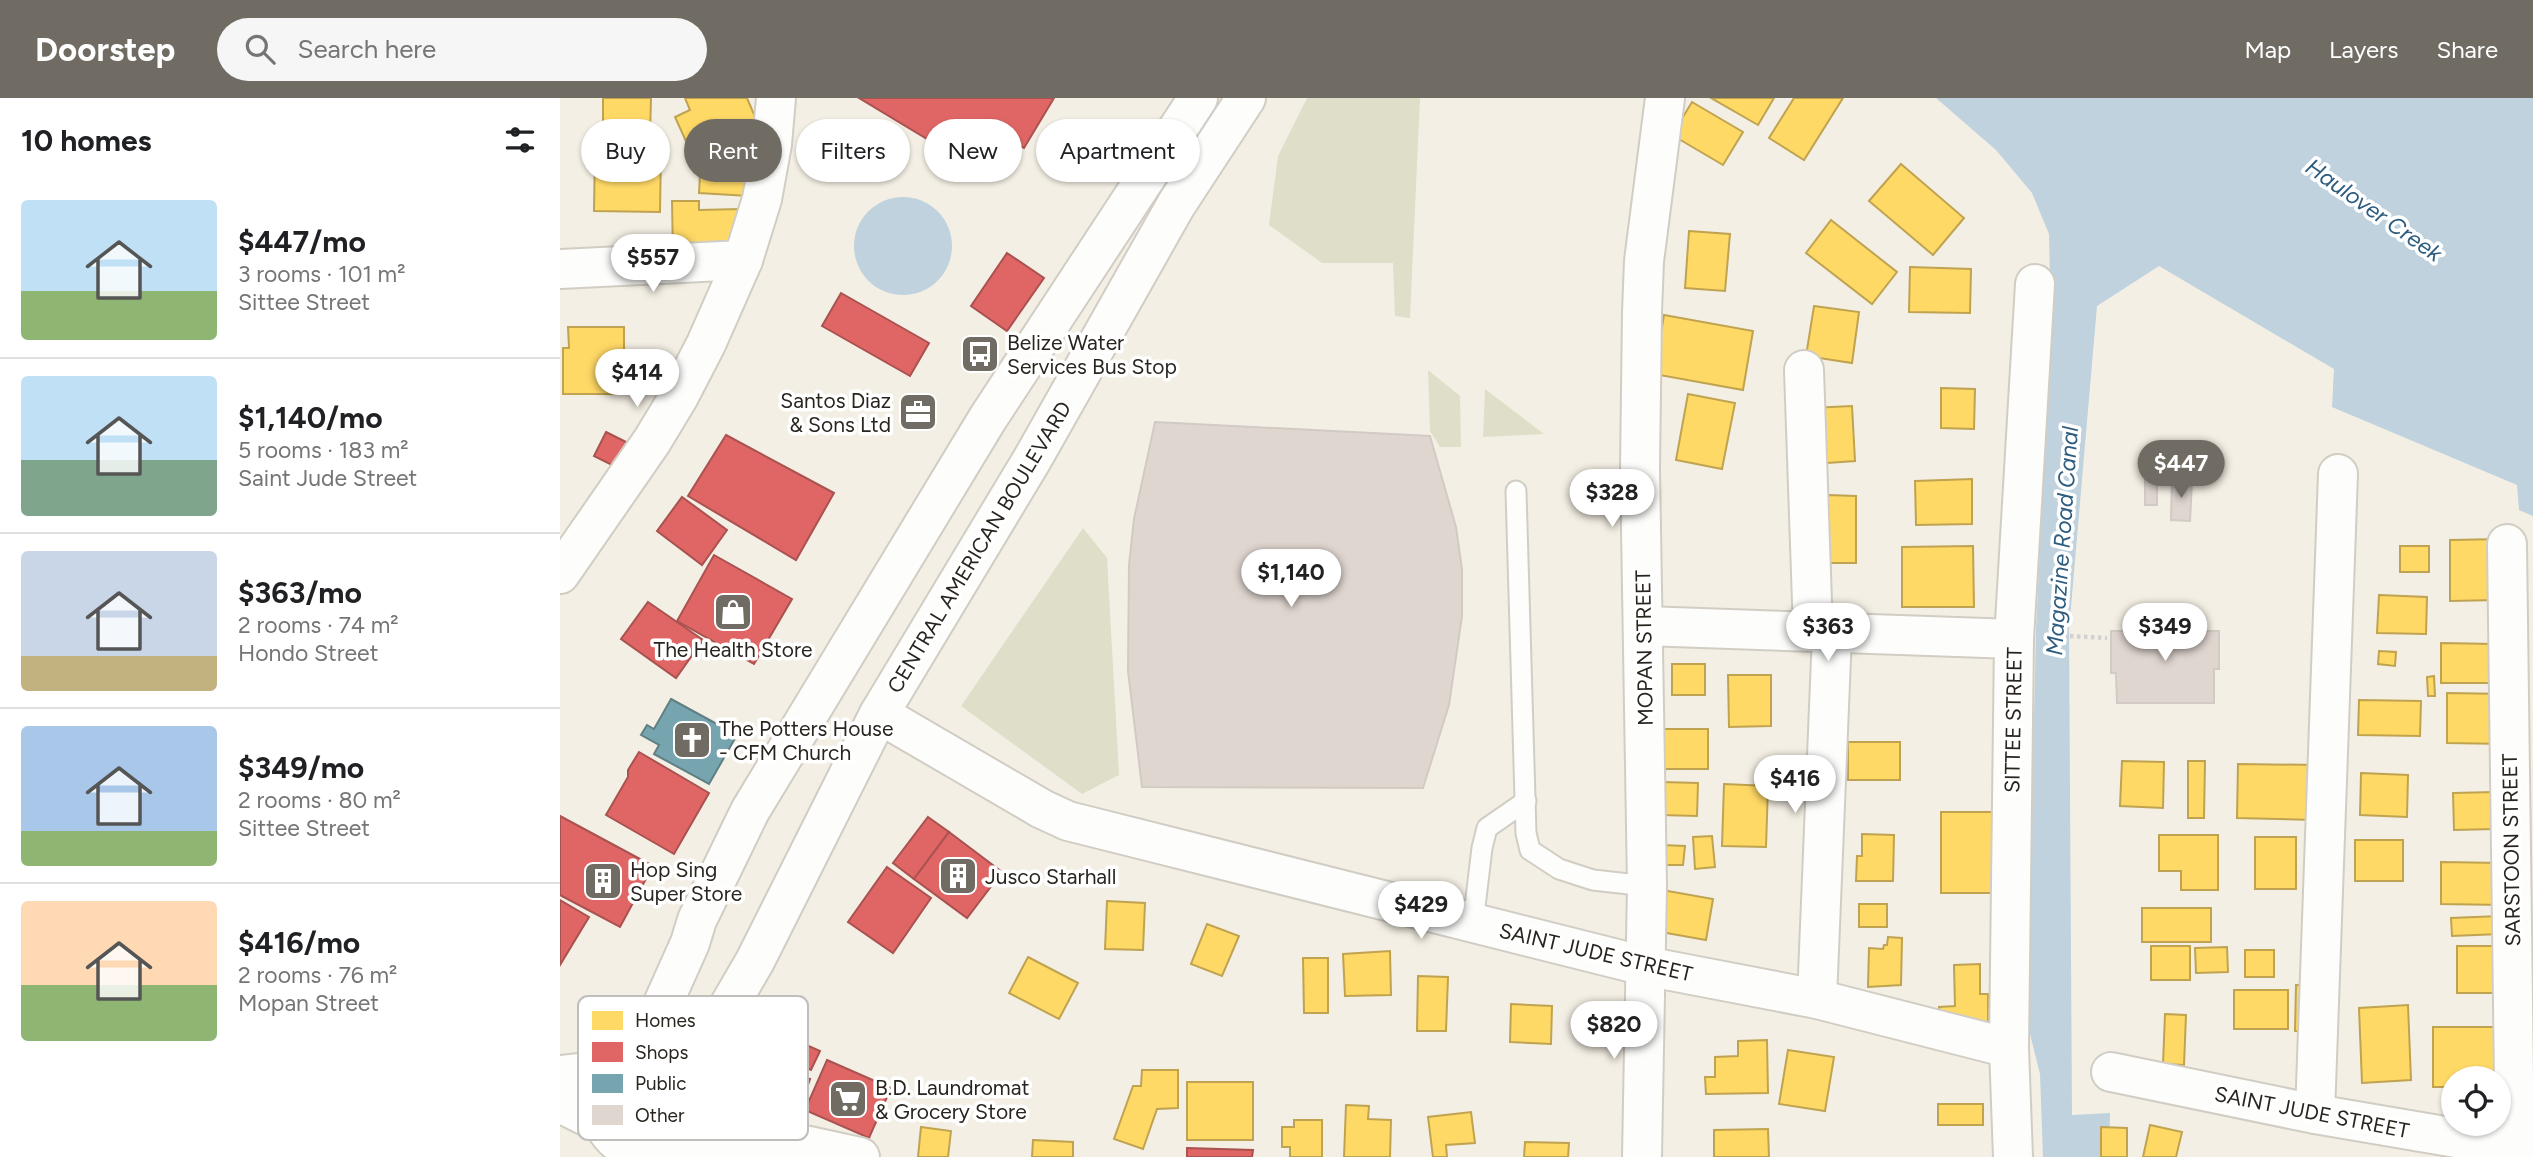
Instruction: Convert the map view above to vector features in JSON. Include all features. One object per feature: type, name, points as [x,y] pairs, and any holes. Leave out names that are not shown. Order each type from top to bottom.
[{"type":"street","points":[[565,561],[652,441],[706,344],[743,260],[762,199],[772,144],[776,98]]},
{"type":"street","points":[[666,996],[690,943],[697,920],[750,811],[988,418],[1198,98]]},
{"type":"street","name":"CENTRAL AMERICAN BOULEVARD","points":[[737,996],[879,714],[1033,457],[1176,205],[1246,98]]},
{"type":"street","name":"MOPAN STREET","points":[[1642,1157],[1647,886],[1640,469],[1642,312],[1644,261],[1665,98]]},
{"type":"street","points":[[560,269],[743,260]]},
{"type":"street","name":"SITTEE STREET","points":[[2013,1157],[2010,1048],[2014,639],[2035,284]]},
{"type":"street","points":[[1804,369],[1823,632],[1817,999]]},
{"type":"street","points":[[2315,1114],[2338,474]]},
{"type":"street","name":"SARSTOON STREET","points":[[2507,544],[2522,936],[2515,1153]]},
{"type":"street","points":[[1644,626],[2014,639]]},
{"type":"street","name":"SAINT JUDE STREET","points":[[879,714],[1068,821],[1645,965],[1817,999],[2010,1048]]},
{"type":"street","points":[[560,1075],[578,1072]]},
{"type":"street","name":"SAINT JUDE STREET","points":[[2111,1072],[2515,1153]]},
{"type":"street","points":[[560,1103],[578,1116]]},
{"type":"street","points":[[788,1140],[791,1142]]},
{"type":"street","points":[[611,1141],[641,1152],[656,1152],[673,1147],[791,1142],[860,1157]]},
{"type":"lane","points":[[1516,491],[1526,833],[1530,850],[1559,869],[1592,880],[1647,886]]},
{"type":"lane","points":[[1473,923],[1487,828],[1526,801]]},
{"type":"path","points":[[2065,635],[2107,638]]},
{"type":"green space","points":[[1307,98],[1420,98],[1410,318],[1395,316],[1393,263],[1322,263],[1269,225],[1278,156]]},
{"type":"green space","points":[[1428,370],[1460,396],[1461,447],[1440,447],[1430,431]]},
{"type":"green space","points":[[1485,389],[1544,434],[1483,437]]},
{"type":"green space","points":[[1083,528],[1107,558],[1119,775],[1082,794],[961,706]]},
{"type":"green space","points":[[633,1140],[661,1140],[647,1143]]},
{"type":"water","points":[[1936,98],[2533,98],[2533,516],[2519,510],[2517,485],[2332,407],[2334,369],[2159,266],[2097,306],[2069,630],[2072,1115],[2110,1113],[2109,1157],[2043,1157],[2040,1074],[2027,1022],[2036,630],[2051,326],[2049,234],[2032,193],[1996,150]]},
{"type":"water","points":[[893,197],[913,197],[938,211],[949,227],[952,246],[949,265],[938,281],[913,295],[893,295],[876,287],[862,273],[854,256],[854,236],[862,219],[876,205]]},
{"type":"building: Homes","points":[[603,98],[651,98],[650,119],[603,119]]},
{"type":"building: Homes","points":[[685,98],[747,98],[756,119],[684,119],[684,137],[675,117],[690,110]]},
{"type":"building: Homes","points":[[1711,98],[1774,98],[1758,125]]},
{"type":"building: Homes","points":[[1794,98],[1843,98],[1804,160],[1769,138]]},
{"type":"building: Homes","points":[[1692,102],[1743,132],[1723,165],[1672,135]]},
{"type":"building: Homes","points":[[1901,164],[1964,218],[1933,255],[1869,201]]},
{"type":"building: Homes","points":[[594,182],[660,182],[660,212],[594,211]]},
{"type":"building: Homes","points":[[700,182],[750,182],[749,196],[699,193]]},
{"type":"building: Homes","points":[[672,201],[699,201],[699,210],[740,209],[740,255],[673,256]]},
{"type":"building: Homes","points":[[1831,220],[1897,272],[1872,304],[1806,253]]},
{"type":"building: Homes","points":[[1689,231],[1730,234],[1725,291],[1685,288]]},
{"type":"building: Homes","points":[[1910,267],[1971,269],[1970,313],[1909,312]]},
{"type":"building: Homes","points":[[1814,306],[1859,312],[1852,363],[1806,356]]},
{"type":"building: Homes","points":[[1664,315],[1753,331],[1743,390],[1654,374]]},
{"type":"building: Homes","points":[[568,327],[624,327],[624,394],[563,394],[563,348],[569,348]]},
{"type":"building: Homes","points":[[1941,388],[1975,389],[1974,429],[1941,428]]},
{"type":"building: Homes","points":[[1688,394],[1735,403],[1722,469],[1676,460]]},
{"type":"building: Homes","points":[[1852,406],[1855,461],[1813,464],[1810,408]]},
{"type":"building: Homes","points":[[1972,479],[1972,524],[1916,525],[1915,481]]},
{"type":"building: Homes","points":[[1828,495],[1856,496],[1856,563],[1828,563]]},
{"type":"building: Homes","points":[[2503,539],[2498,600],[2450,601],[2450,540]]},
{"type":"building: Homes","points":[[1973,546],[1974,607],[1902,607],[1902,547]]},
{"type":"building: Homes","points":[[2400,546],[2429,546],[2429,572],[2400,572]]},
{"type":"building: Homes","points":[[2379,595],[2427,597],[2426,634],[2377,633]]},
{"type":"building: Homes","points":[[2441,643],[2494,644],[2494,683],[2441,683]]},
{"type":"building: Homes","points":[[2379,651],[2396,652],[2395,666],[2378,664]]},
{"type":"building: Homes","points":[[1672,664],[1705,664],[1705,695],[1672,695]]},
{"type":"building: Homes","points":[[1728,675],[1771,675],[1771,726],[1729,727]]},
{"type":"building: Homes","points":[[2434,676],[2435,696],[2428,696],[2427,677]]},
{"type":"building: Homes","points":[[2447,693],[2506,694],[2505,744],[2447,743]]},
{"type":"building: Homes","points":[[2359,700],[2421,701],[2420,736],[2358,735]]},
{"type":"building: Homes","points":[[1659,729],[1708,729],[1708,769],[1659,769]]},
{"type":"building: Homes","points":[[1848,742],[1900,742],[1900,780],[1848,780]]},
{"type":"building: Homes","points":[[2122,761],[2164,762],[2163,808],[2120,806]]},
{"type":"building: Homes","points":[[2188,761],[2205,761],[2204,818],[2188,818]]},
{"type":"building: Homes","points":[[2238,764],[2317,765],[2315,820],[2237,818]]},
{"type":"building: Homes","points":[[2361,773],[2408,775],[2407,817],[2360,815]]},
{"type":"building: Homes","points":[[1662,782],[1698,783],[1697,816],[1661,815]]},
{"type":"building: Homes","points":[[1724,784],[1768,786],[1766,847],[1722,846]]},
{"type":"building: Homes","points":[[2494,792],[2495,829],[2454,830],[2453,793]]},
{"type":"building: Homes","points":[[1941,812],[1997,812],[1997,893],[1941,893]]},
{"type":"building: Homes","points":[[1862,834],[1894,835],[1893,881],[1856,881],[1857,856],[1862,856]]},
{"type":"building: Homes","points":[[2159,835],[2218,835],[2218,890],[2181,890],[2181,871],[2159,871]]},
{"type":"building: Homes","points":[[1712,836],[1715,867],[1695,869],[1693,837]]},
{"type":"building: Homes","points":[[2255,837],[2296,837],[2296,889],[2255,889]]},
{"type":"building: Homes","points":[[2355,840],[2403,840],[2403,881],[2355,881]]},
{"type":"building: Homes","points":[[1662,845],[1685,846],[1683,865],[1661,865]]},
{"type":"building: Homes","points":[[2441,862],[2502,863],[2502,905],[2441,904]]},
{"type":"building: Homes","points":[[1662,890],[1713,899],[1706,940],[1655,931]]},
{"type":"building: Homes","points":[[1107,901],[1145,903],[1143,950],[1105,949]]},
{"type":"building: Homes","points":[[1859,904],[1887,904],[1887,927],[1859,927]]},
{"type":"building: Homes","points":[[2142,908],[2211,908],[2211,942],[2142,942]]},
{"type":"building: Homes","points":[[2500,916],[2500,934],[2452,936],[2451,918]]},
{"type":"building: Homes","points":[[1207,924],[1239,936],[1222,976],[1191,964]]},
{"type":"building: Homes","points":[[1888,937],[1902,938],[1901,985],[1868,987],[1869,948],[1883,949],[1884,945],[1887,945]]},
{"type":"building: Homes","points":[[2151,946],[2190,946],[2190,980],[2151,980]]},
{"type":"building: Homes","points":[[2457,946],[2494,946],[2494,993],[2457,993]]},
{"type":"building: Homes","points":[[2227,947],[2228,972],[2196,973],[2195,948]]},
{"type":"building: Homes","points":[[2245,950],[2274,950],[2274,977],[2245,977]]},
{"type":"building: Homes","points":[[1390,951],[1391,995],[1345,996],[1343,954]]},
{"type":"building: Homes","points":[[1028,957],[1078,983],[1059,1019],[1009,993]]},
{"type":"building: Homes","points":[[1303,958],[1328,958],[1328,1013],[1304,1013]]},
{"type":"building: Homes","points":[[1980,964],[1980,994],[1988,994],[1988,1025],[1940,1026],[1939,1007],[1955,1006],[1954,965]]},
{"type":"building: Homes","points":[[1418,976],[1448,977],[1446,1031],[1417,1031]]},
{"type":"building: Homes","points":[[2296,985],[2315,986],[2313,1032],[2295,1031]]},
{"type":"building: Homes","points":[[2234,990],[2288,990],[2288,1029],[2234,1029]]},
{"type":"building: Homes","points":[[1511,1004],[1552,1006],[1551,1044],[1510,1042]]},
{"type":"building: Homes","points":[[2408,1005],[2411,1080],[2362,1083],[2359,1008]]},
{"type":"building: Homes","points":[[2165,1014],[2186,1015],[2184,1065],[2163,1064]]},
{"type":"building: Homes","points":[[2433,1027],[2502,1027],[2500,1066],[2441,1066],[2441,1087],[2433,1087]]},
{"type":"building: Homes","points":[[1767,1040],[1768,1093],[1706,1094],[1705,1077],[1715,1077],[1715,1057],[1738,1056],[1738,1041]]},
{"type":"building: Homes","points":[[1788,1050],[1834,1057],[1825,1111],[1779,1104]]},
{"type":"building: Homes","points":[[1142,1070],[1178,1070],[1178,1108],[1157,1109],[1143,1149],[1114,1139],[1133,1086],[1141,1086]]},
{"type":"building: Homes","points":[[1187,1082],[1253,1082],[1253,1140],[1187,1140]]},
{"type":"building: Homes","points":[[1938,1104],[1983,1104],[1983,1125],[1938,1125]]},
{"type":"building: Homes","points":[[1346,1105],[1369,1106],[1368,1119],[1391,1120],[1390,1157],[1344,1157]]},
{"type":"building: Homes","points":[[1471,1112],[1475,1143],[1446,1145],[1447,1157],[1433,1157],[1428,1117]]},
{"type":"building: Homes","points":[[1294,1120],[1322,1120],[1322,1157],[1290,1157],[1290,1147],[1282,1147],[1282,1127],[1294,1127]]},
{"type":"building: Homes","points":[[2150,1125],[2182,1132],[2176,1157],[2143,1157]]},
{"type":"building: Homes","points":[[921,1127],[951,1131],[948,1157],[918,1157]]},
{"type":"building: Homes","points":[[2101,1127],[2127,1128],[2127,1157],[2101,1157]]},
{"type":"building: Homes","points":[[1768,1129],[1769,1157],[1714,1157],[1714,1130]]},
{"type":"building: Homes","points":[[1033,1140],[1073,1142],[1073,1157],[1032,1157]]},
{"type":"building: Homes","points":[[1525,1142],[1569,1143],[1568,1157],[1524,1157]]},
{"type":"building: Shops","points":[[859,98],[1054,98],[1041,119],[1036,119],[1036,128],[1024,148],[1022,119],[924,119],[924,137],[910,129],[910,119],[894,119]]},
{"type":"building: Shops","points":[[1007,253],[1044,278],[1007,331],[971,306]]},
{"type":"building: Shops","points":[[841,293],[929,343],[910,376],[822,326]]},
{"type":"building: Shops","points":[[606,432],[634,446],[622,470],[594,456]]},
{"type":"building: Shops","points":[[726,435],[834,493],[796,560],[688,496]]},
{"type":"building: Shops","points":[[682,497],[727,530],[702,565],[657,531]]},
{"type":"building: Shops","points":[[714,555],[792,599],[754,664],[677,621]]},
{"type":"building: Shops","points":[[648,602],[703,640],[676,678],[621,639]]},
{"type":"building: Shops","name":"Hop Sing Super Store","points":[[639,752],[709,793],[674,854],[606,815]]},
{"type":"building: Shops","name":"Hop Sing Super Store","points":[[560,816],[653,866],[620,927],[560,895]]},
{"type":"building: Shops","name":"Jusco Starhall","points":[[928,817],[949,832],[914,879],[893,863]]},
{"type":"building: Shops","name":"Jusco Starhall","points":[[949,832],[1002,872],[967,918],[914,879]]},
{"type":"building: Shops","points":[[887,867],[931,898],[893,953],[848,922]]},
{"type":"building: Shops","points":[[560,900],[589,917],[560,965]]},
{"type":"building: Shops","points":[[808,1046],[820,1051],[811,1070],[808,1069]]},
{"type":"building: Shops","name":"B.D. Laundromat & Grocery Store","points":[[827,1060],[891,1088],[869,1138],[808,1111],[808,1103]]},
{"type":"building: Shops","points":[[1187,1148],[1253,1150],[1252,1157],[1187,1157]]},
{"type":"building: Public","name":"The Potters House - CFM Church","points":[[671,699],[737,735],[709,784],[654,754],[659,745],[641,735],[647,725],[654,729]]},
{"type":"building: Other","points":[[1155,422],[1430,436],[1456,527],[1462,569],[1462,616],[1449,705],[1423,788],[1142,787],[1128,671],[1129,565],[1134,519]]},
{"type":"building: Other","points":[[2145,479],[2157,479],[2157,505],[2145,505]]},
{"type":"building: Other","points":[[2172,480],[2192,481],[2190,521],[2171,520]]},
{"type":"building: Other","points":[[2146,616],[2182,616],[2182,631],[2219,631],[2219,669],[2214,669],[2214,703],[2117,703],[2116,673],[2111,673],[2111,631],[2146,631]]},
{"type":"place","name":"Belize Water Services Bus Stop","points":[[980,354]]},
{"type":"place","name":"Santos Diaz & Sons Ltd","points":[[918,412]]},
{"type":"place","name":"The Health Store","points":[[733,612]]},
{"type":"place","name":"The Potters House - CFM Church","points":[[692,740]]},
{"type":"place","name":"Jusco Starhall","points":[[958,876]]},
{"type":"place","name":"Hop Sing Super Store","points":[[603,881]]},
{"type":"place","name":"B.D. Laundromat & Grocery Store","points":[[848,1099]]},
{"type":"water label","name":"Haulover Creek","points":[[2374,210]]},
{"type":"water label","name":"Magazine Road Canal","points":[[2062,541]]}]
